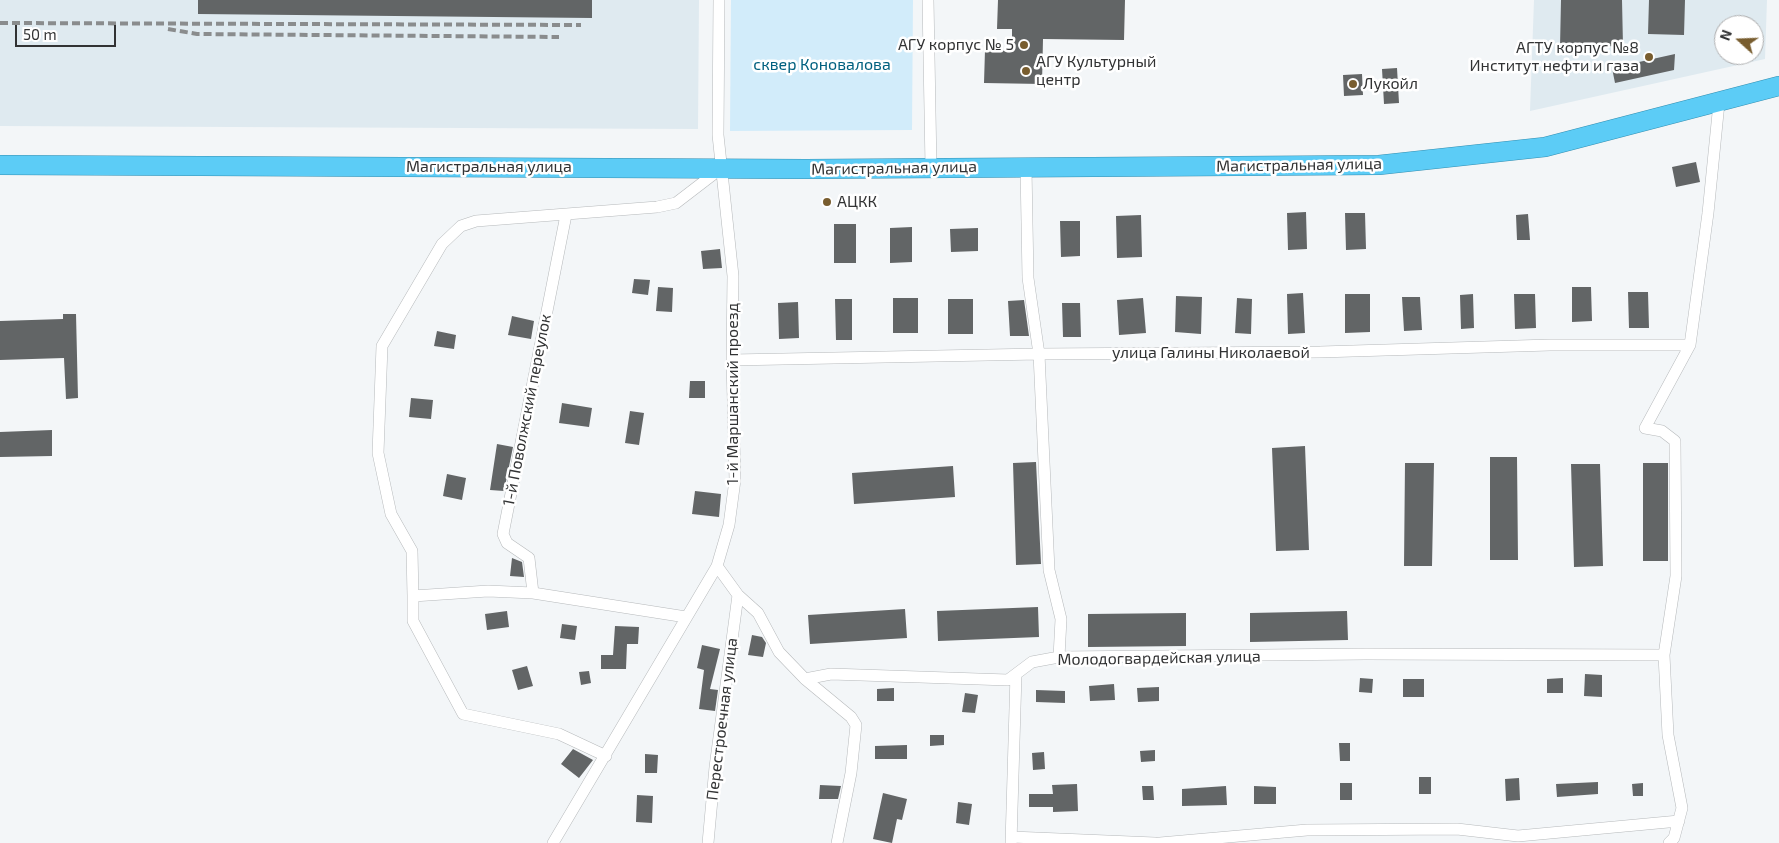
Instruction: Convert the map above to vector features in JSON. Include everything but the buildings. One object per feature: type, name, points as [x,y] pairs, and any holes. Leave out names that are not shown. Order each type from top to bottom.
[{"type":"highway","name":"Магистральная улица","points":[[0,165],[721,169],[1379,165],[1545,147],[1779,86]]},
{"type":"street","name":"1-й Маршанский проезд","points":[[553,843],[717,566],[729,524],[736,480],[732,360],[734,276],[718,135],[718,0]]},
{"type":"street","points":[[928,0],[932,167]]},
{"type":"street","points":[[1669,843],[1674,838],[1682,808],[1668,735],[1664,655],[1676,576],[1676,441],[1662,431],[1645,428],[1690,345],[1708,213],[1719,103]]},
{"type":"street","points":[[1026,168],[1028,278],[1039,354],[1049,570],[1061,619],[1059,657]]},
{"type":"street","points":[[606,756],[559,734],[464,714],[412,621],[414,596],[412,551],[391,514],[378,453],[382,346],[442,244],[460,226],[476,221],[657,207],[676,203],[721,169]]},
{"type":"street","name":"1-й Поволжский переулок","points":[[533,593],[529,558],[507,542],[503,534],[566,215]]},
{"type":"street","name":"улица Галины Николаевой","points":[[732,360],[1039,354],[1320,352],[1550,345],[1690,345]]},
{"type":"street","points":[[717,566],[738,595],[758,613],[779,652],[805,679],[851,717],[856,725],[851,774],[837,843]]},
{"type":"street","points":[[414,596],[488,591],[533,593],[686,617]]},
{"type":"street","name":"Перестроечная улица","points":[[708,843],[715,767],[738,595]]},
{"type":"street","name":"Молодогвардейская улица","points":[[805,679],[831,674],[1008,680],[1032,662],[1059,657],[1366,654],[1664,655]]},
{"type":"street","points":[[1016,674],[1011,840],[1155,843]]},
{"type":"street","points":[[1160,843],[1307,830],[1457,829],[1518,836],[1679,821]]},
{"type":"shaded area","points":[[0,0],[699,0],[698,129],[0,126]]},
{"type":"shaded area","name":"АГТУ корпус №8 Институт нефти и газа","points":[[1534,0],[1767,0],[1765,59],[1764,15],[1714,15],[1714,65],[1738,65],[1530,111]]},
{"type":"green space","name":"сквер Коновалова","points":[[731,0],[913,0],[912,130],[730,131]]},
{"type":"railway","points":[[0,23],[581,25]]},
{"type":"railway","points":[[168,29],[197,34],[559,37]]},
{"type":"place","name":"АГУ корпус № 5","points":[[1024,45]]},
{"type":"place","name":"АГТУ корпус №8 Институт нефти и газа","points":[[1649,57]]},
{"type":"place","name":"АГУ Культурный центр","points":[[1026,71]]},
{"type":"place","name":"Лукойл","points":[[1353,84]]},
{"type":"place","name":"АЦКК","points":[[827,202]]}]
